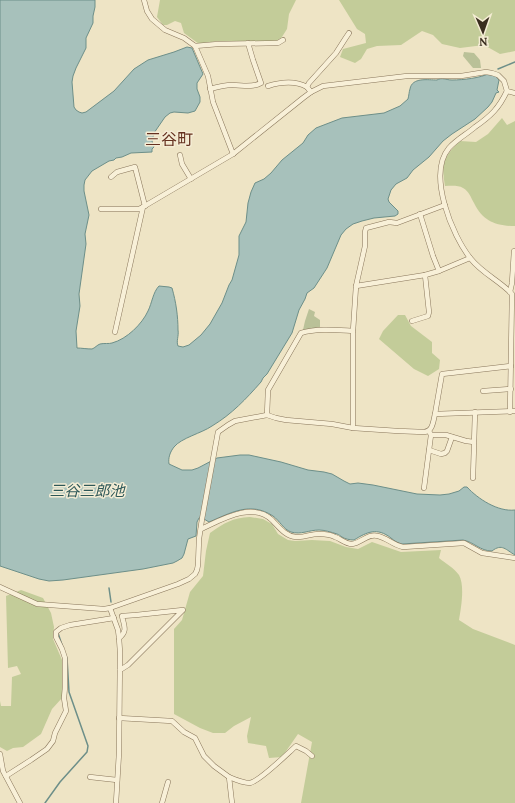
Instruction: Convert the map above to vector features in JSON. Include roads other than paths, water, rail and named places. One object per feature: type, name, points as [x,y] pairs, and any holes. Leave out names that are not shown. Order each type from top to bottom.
[{"type":"street","points":[[144,0],[147,11],[152,19],[165,30],[184,38],[195,46],[208,76],[213,102],[233,154]]},
{"type":"street","points":[[308,87],[309,83],[336,53],[349,33]]},
{"type":"street","points":[[195,46],[248,43],[278,44],[283,40]]},
{"type":"street","points":[[210,89],[219,86],[251,86],[261,83],[248,43]]},
{"type":"street","points":[[100,209],[139,209],[144,207],[233,154],[311,92],[323,86],[407,76],[461,76],[486,72],[492,73],[498,75],[504,81],[507,91],[502,102],[494,112],[458,140],[449,149],[441,166],[440,177],[446,211],[456,236],[470,258],[512,293]]},
{"type":"street","points":[[268,86],[278,83],[302,84],[308,87],[311,92]]},
{"type":"street","points":[[507,91],[515,92]]},
{"type":"street","points":[[180,155],[182,164],[191,179]]},
{"type":"street","points":[[111,177],[116,172],[135,167],[144,207],[115,332]]},
{"type":"street","points":[[353,428],[353,331],[356,286],[365,246],[366,228],[389,222],[397,223],[445,205]]},
{"type":"street","points":[[420,214],[433,256],[440,271]]},
{"type":"street","points":[[435,414],[513,411],[511,366],[514,251]]},
{"type":"street","points":[[356,286],[425,275],[440,271],[470,258]]},
{"type":"street","points":[[412,321],[428,316],[429,312],[425,275]]},
{"type":"street","points":[[267,415],[268,390],[301,333],[310,330],[353,331]]},
{"type":"street","points":[[424,488],[430,433],[442,374],[511,366]]},
{"type":"street","points":[[483,391],[511,389]]},
{"type":"street","points":[[473,478],[475,412]]},
{"type":"street","points":[[0,588],[36,604],[110,608],[189,579],[195,574],[198,565],[202,519],[218,432],[235,422],[267,415],[286,420],[332,424],[353,428],[430,433],[474,442]]},
{"type":"street","points":[[429,450],[441,454],[445,453],[452,437]]},
{"type":"street","points":[[201,529],[241,512],[248,511],[262,514],[270,518],[283,532],[294,537],[300,538],[317,533],[353,544],[374,535],[402,547],[464,543],[482,553],[515,558]]},
{"type":"street","points":[[110,608],[119,638],[120,670],[116,803]]},
{"type":"street","points":[[119,638],[124,634],[125,630],[122,616],[182,610],[128,665],[120,670]]},
{"type":"street","points":[[6,776],[47,749],[66,711],[64,698],[66,687],[65,658],[56,637],[56,632],[61,628],[70,625],[114,618]]},
{"type":"street","points":[[119,718],[172,721],[184,732],[195,738],[204,756],[214,766],[229,777],[238,781],[249,783],[257,781],[296,746],[312,756]]},
{"type":"street","points":[[0,754],[3,771],[20,803]]},
{"type":"street","points":[[90,777],[117,780]]},
{"type":"street","points":[[229,777],[232,803]]},
{"type":"street","points":[[162,803],[168,782]]},
{"type":"water","name":"三谷三郎池","points":[[0,0],[95,0],[93,23],[86,38],[86,48],[76,68],[72,82],[74,107],[79,112],[86,112],[114,91],[134,69],[148,60],[187,47],[192,48],[203,74],[197,83],[200,102],[195,111],[188,113],[174,112],[165,117],[154,133],[152,141],[154,147],[152,152],[131,153],[116,158],[92,171],[85,180],[84,191],[89,215],[85,234],[86,244],[79,294],[80,306],[76,331],[77,348],[92,349],[100,344],[118,341],[128,335],[138,326],[145,316],[155,291],[159,286],[172,288],[176,304],[178,346],[183,347],[189,345],[201,335],[210,324],[222,303],[232,280],[239,255],[239,236],[246,222],[248,203],[255,183],[264,179],[271,173],[282,160],[303,143],[308,135],[316,128],[342,118],[384,113],[400,106],[408,99],[411,85],[417,81],[466,79],[490,73],[497,77],[499,80],[497,90],[499,92],[496,93],[488,107],[475,119],[443,141],[429,157],[413,170],[407,178],[396,184],[391,190],[388,199],[398,211],[398,214],[395,216],[374,218],[353,224],[341,235],[327,268],[314,288],[307,293],[299,310],[292,333],[261,382],[226,416],[208,429],[186,438],[177,444],[170,453],[169,464],[182,470],[192,470],[217,458],[249,455],[308,470],[332,474],[350,484],[358,483],[373,485],[417,494],[449,494],[467,487],[477,496],[495,507],[515,510],[515,555],[501,547],[488,551],[463,540],[402,544],[377,532],[368,533],[354,540],[346,539],[337,534],[323,530],[295,533],[288,531],[273,516],[256,509],[248,509],[233,512],[209,522],[199,518],[197,522],[196,536],[188,539],[182,558],[173,563],[143,569],[49,581],[0,566]]},
{"type":"waterway","points":[[498,69],[515,62]]},
{"type":"waterway","points":[[109,588],[111,602]]},
{"type":"waterway","points":[[58,633],[62,645]]},
{"type":"waterway","points":[[45,803],[60,782],[87,752],[88,746],[69,692],[67,658]]},
{"type":"district","name":"三谷町","points":[[169,139]]}]
